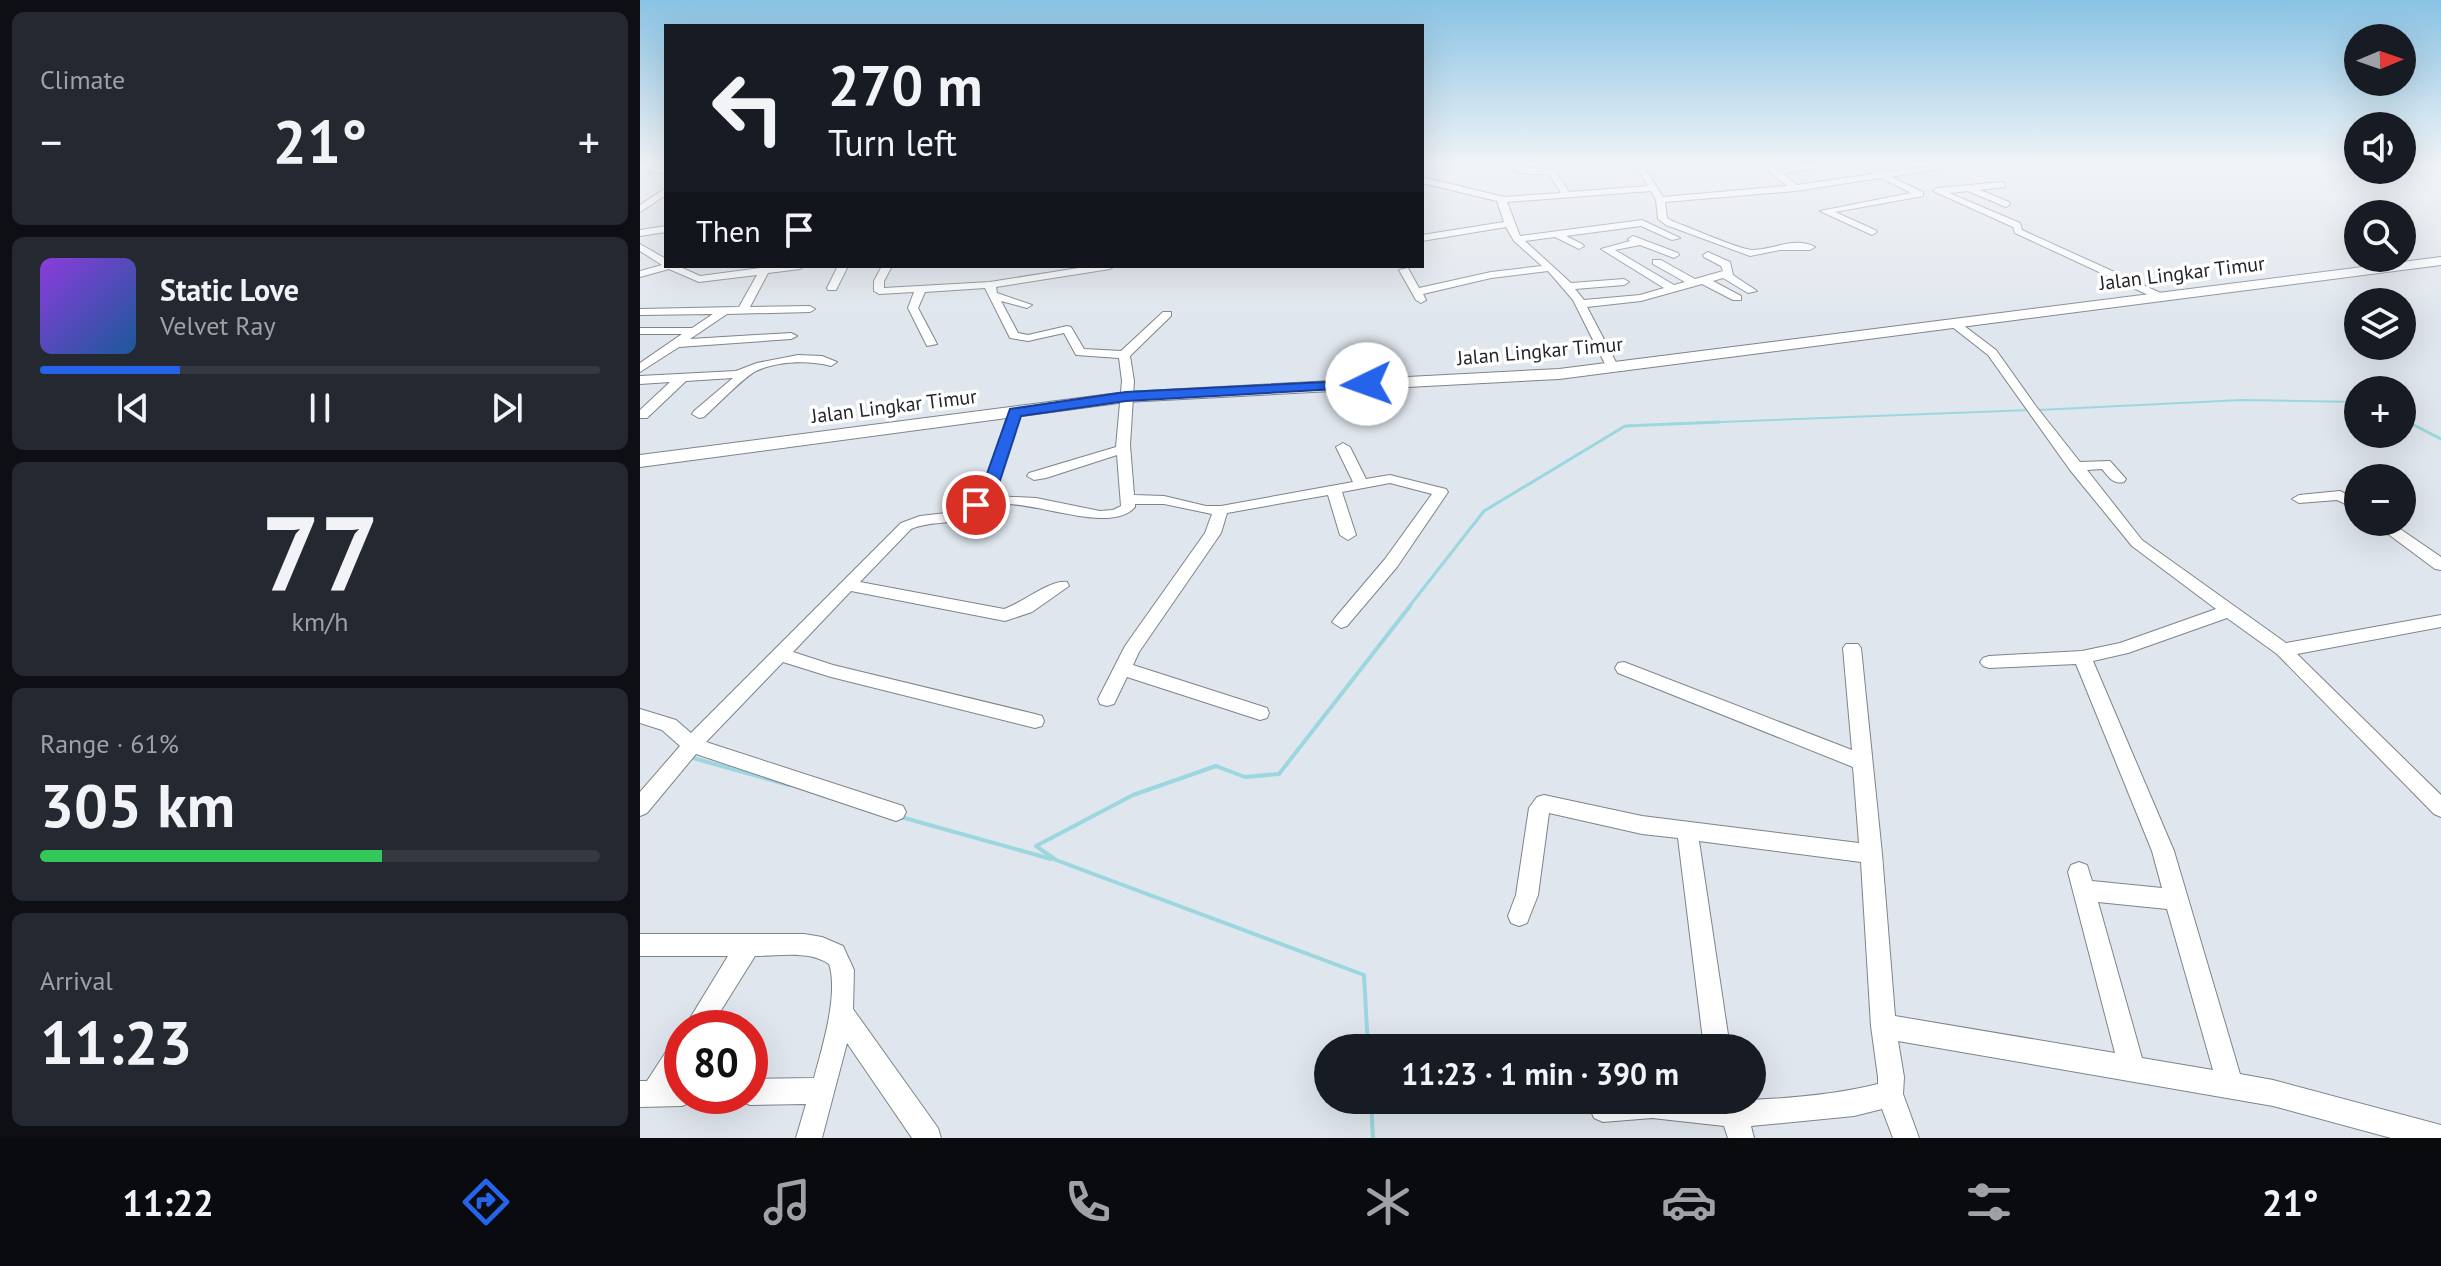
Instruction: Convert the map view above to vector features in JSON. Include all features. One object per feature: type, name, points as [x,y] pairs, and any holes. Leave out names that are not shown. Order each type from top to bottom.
[{"type":"highway","name":"Jalan Lingkar Timur","points":[[640,461],[1126,397],[1542,376],[2441,261]]},
{"type":"street","points":[[1507,217],[1517,239],[1551,268],[1581,304],[1613,368]]},
{"type":"street","points":[[1664,217],[1665,221],[1750,253],[1780,247],[1810,247]]},
{"type":"street","points":[[1839,217],[1872,232]]},
{"type":"street","points":[[1998,217],[2017,225],[2018,231],[2161,297]]},
{"type":"street","points":[[1517,239],[1643,223],[1675,238]]},
{"type":"street","points":[[1424,238],[1509,224]]},
{"type":"street","points":[[1607,227],[1674,255]]},
{"type":"street","points":[[640,233],[664,229]]},
{"type":"street","points":[[1556,234],[1579,246]]},
{"type":"street","points":[[1641,242],[1606,249],[1674,290]]},
{"type":"street","points":[[640,247],[664,261]]},
{"type":"street","points":[[1581,304],[1641,298],[1725,275],[1730,268],[1708,255]]},
{"type":"street","points":[[1657,262],[1680,275],[1737,298]]},
{"type":"street","points":[[640,274],[664,264]]},
{"type":"street","points":[[677,268],[699,279],[786,268]]},
{"type":"street","points":[[832,288],[842,268]]},
{"type":"street","points":[[886,268],[879,281],[879,291],[991,290],[1058,270],[1084,268]]},
{"type":"street","points":[[1023,281],[1025,268]]},
{"type":"street","points":[[1404,270],[1419,297],[1491,275],[1551,268]]},
{"type":"street","points":[[742,312],[764,271]]},
{"type":"street","points":[[1660,281],[1680,275]]},
{"type":"street","points":[[1725,275],[1752,291]]},
{"type":"street","points":[[1568,286],[1624,282]]},
{"type":"street","points":[[921,289],[913,308],[931,344]]},
{"type":"street","points":[[991,290],[1027,305]]},
{"type":"street","points":[[991,290],[1014,336],[1028,338],[1067,329],[1080,352],[1124,355],[1167,314]]},
{"type":"street","points":[[640,312],[810,309]]},
{"type":"street","points":[[640,368],[723,312]]},
{"type":"street","points":[[1955,324],[1992,353],[2075,467],[2145,551],[2283,650],[2441,808]]},
{"type":"street","points":[[640,331],[692,331]]},
{"type":"street","points":[[674,344],[791,336]]},
{"type":"street","points":[[640,807],[692,745],[906,526],[925,517],[963,514],[985,502],[1028,502],[1110,515],[1126,511],[1129,499],[1123,450],[1128,381],[1124,355]]},
{"type":"street","points":[[640,380],[741,373],[770,363],[817,359],[831,362]]},
{"type":"street","points":[[699,414],[744,375],[741,373]]},
{"type":"street","points":[[642,415],[683,377]]},
{"type":"street","points":[[985,502],[1015,412]]},
{"type":"street","points":[[1343,447],[1361,484]]},
{"type":"street","points":[[1034,476],[1053,472],[1079,459],[1123,450]]},
{"type":"street","points":[[2075,467],[2105,464],[2119,479]]},
{"type":"street","points":[[1129,499],[1164,500],[1206,510],[1221,510],[1398,480],[1433,488],[1441,494],[1391,563],[1341,622]]},
{"type":"street","points":[[1334,489],[1348,535]]},
{"type":"street","points":[[2299,499],[2340,495],[2344,497]]},
{"type":"street","points":[[1107,699],[1131,650],[1213,533],[1221,510]]},
{"type":"street","points":[[2400,536],[2441,565]]},
{"type":"street","points":[[846,585],[1005,615],[1026,608],[1061,586]]},
{"type":"street","points":[[1989,662],[2082,657],[2151,640],[2231,610]]},
{"type":"street","points":[[2283,650],[2441,621]]},
{"type":"street","points":[[1852,648],[1883,1026],[1891,1077],[1890,1094],[1906,1138]]},
{"type":"street","points":[[780,654],[846,675],[1035,721]]},
{"type":"street","points":[[2082,657],[2163,851],[2231,1086]]},
{"type":"street","points":[[1624,668],[1863,763]]},
{"type":"street","points":[[1124,669],[1260,713]]},
{"type":"street","points":[[640,716],[669,725],[692,745],[896,812]]},
{"type":"street","points":[[1519,916],[1527,895],[1541,804],[1642,825],[1871,854]]},
{"type":"street","points":[[1687,830],[1715,1034]]},
{"type":"street","points":[[2132,1069],[2081,881],[2176,900]]},
{"type":"street","points":[[707,1010],[749,944]]},
{"type":"street","points":[[640,945],[804,945],[829,950],[841,959],[844,980],[840,1011],[823,1091],[809,1138]]},
{"type":"street","points":[[840,1011],[928,1138]]},
{"type":"street","points":[[1883,1026],[2231,1086],[2383,1130],[2441,1138]]},
{"type":"street","points":[[647,1094],[664,1073]]},
{"type":"street","points":[[768,1092],[823,1091]]},
{"type":"street","points":[[1714,1114],[1735,1117],[1854,1103],[1890,1094]]},
{"type":"waterway","points":[[2038,410],[2242,400],[2344,402]]},
{"type":"waterway","points":[[1712,422],[2030,410]]},
{"type":"waterway","points":[[1408,608],[1484,511],[1625,426],[1712,422]]},
{"type":"waterway","points":[[1668,424],[1712,422]]},
{"type":"waterway","points":[[1712,422],[1719,422]]},
{"type":"waterway","points":[[2416,426],[2441,439]]},
{"type":"waterway","points":[[1367,1034],[1364,975],[1056,860],[1036,846],[1133,795],[1216,766],[1245,777],[1279,774],[1410,606]]},
{"type":"waterway","points":[[693,758],[789,785]]},
{"type":"waterway","points":[[901,817],[1051,859]]},
{"type":"waterway","points":[[1372,1114],[1373,1138]]},
{"type":"route","points":[[976,505],[985,502],[999,468],[1015,412],[1126,397],[1367,384]]}]
